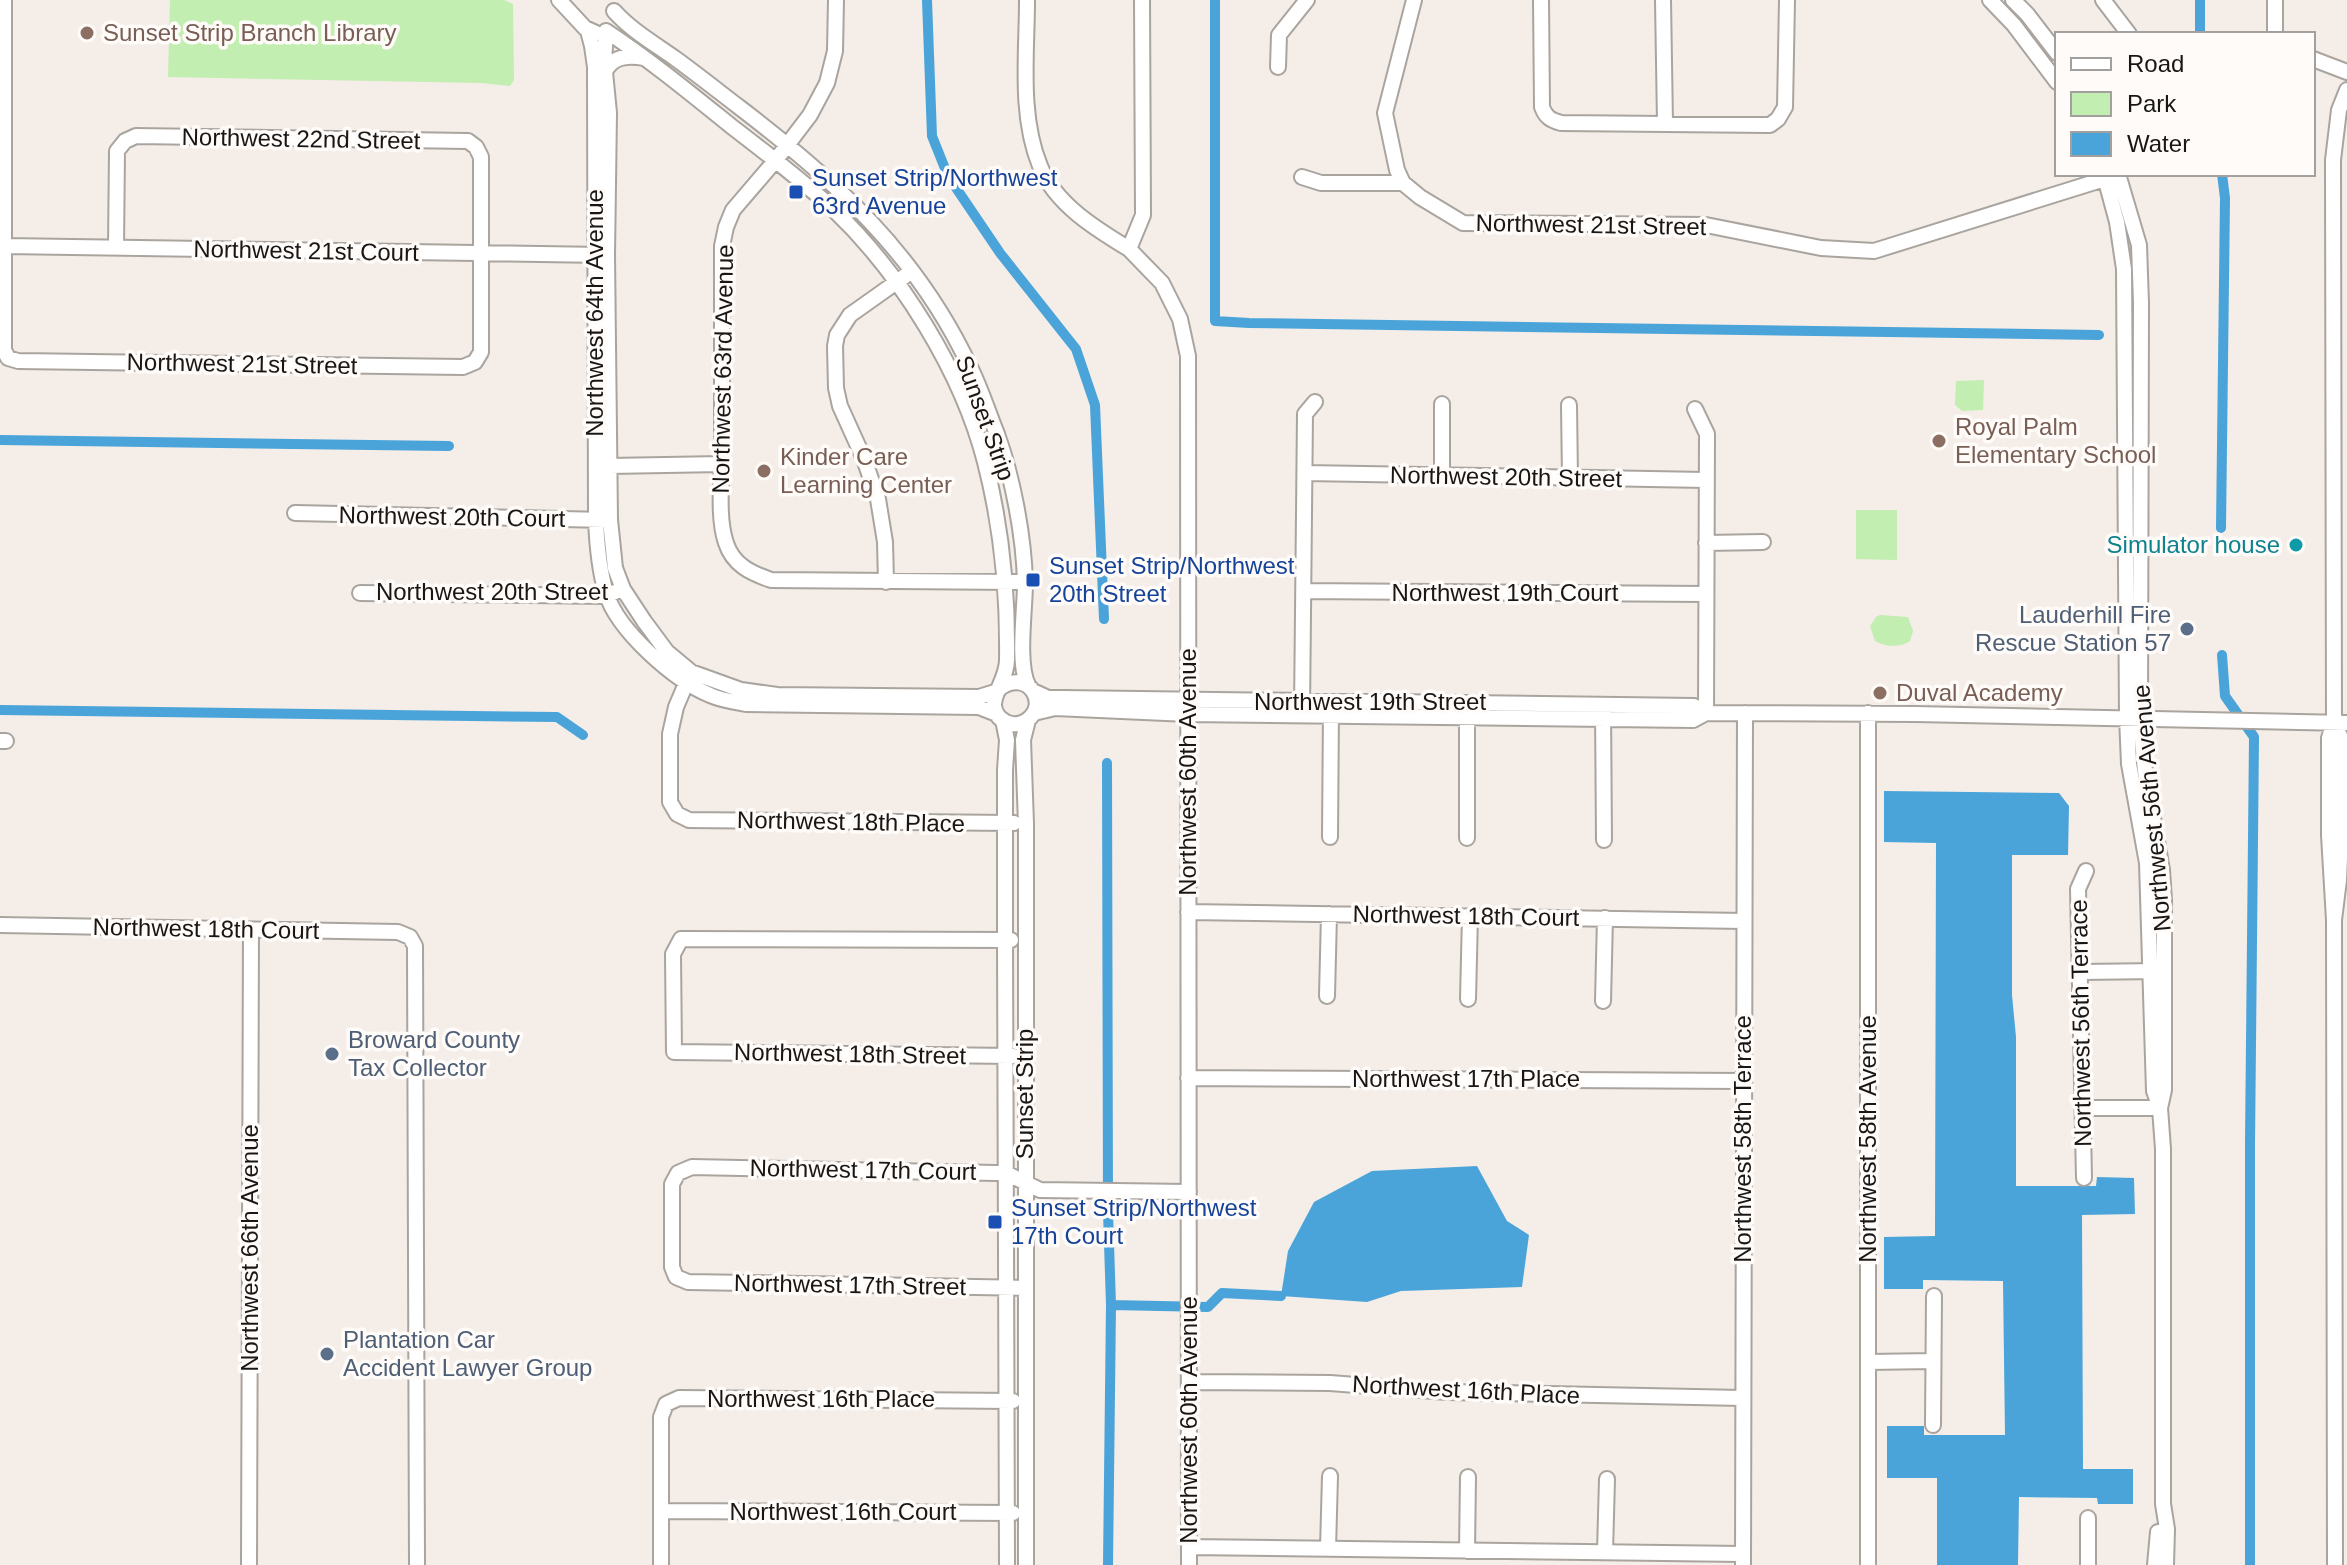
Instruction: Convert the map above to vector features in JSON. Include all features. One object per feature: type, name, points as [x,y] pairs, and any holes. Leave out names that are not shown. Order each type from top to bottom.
[{"type":"street","points":[[4,0],[1,46],[5,246]]},
{"type":"street","points":[[559,0],[583,25],[598,33],[606,31],[614,22],[610,3]]},
{"type":"street","name":"Northwest 63rd Avenue","points":[[836,0],[835,51],[827,83],[810,115],[733,210],[726,227],[722,246],[722,525],[726,544],[735,560],[748,572],[771,580],[886,582]]},
{"type":"street","name":"Northwest 60th Avenue","points":[[1027,0],[1027,105],[1040,169],[1059,196],[1092,227],[1129,249],[1162,283],[1180,319],[1188,356],[1189,1565]]},
{"type":"street","points":[[1129,249],[1143,215],[1142,0]]},
{"type":"street","points":[[1278,67],[1279,35],[1307,0]]},
{"type":"street","points":[[1302,177],[1321,183],[1403,183],[1397,170],[1385,113],[1414,0]]},
{"type":"street","points":[[1541,0],[1542,107],[1546,117],[1561,123],[1770,125],[1785,107],[1787,0]]},
{"type":"street","points":[[1663,0],[1665,123]]},
{"type":"street","points":[[1990,0],[2014,25],[2055,79]]},
{"type":"street","points":[[2013,0],[2055,50]]},
{"type":"street","points":[[2103,0],[2127,32]]},
{"type":"street","points":[[2275,0],[2275,32]]},
{"type":"street","points":[[581,1],[578,9],[583,25]]},
{"type":"street","name":"Sunset Strip","points":[[610,3],[631,28],[788,145],[843,193],[912,270],[944,318],[977,383],[999,440],[1013,494],[1025,582],[1023,666],[1030,688]]},
{"type":"street","name":"Northwest 64th Avenue","points":[[583,25],[592,46],[595,67],[603,520],[623,589]]},
{"type":"street","name":"Northwest 64th Avenue","points":[[606,31],[605,72],[609,104],[600,255],[609,466],[598,555],[607,596]]},
{"type":"street","name":"Sunset Strip","points":[[606,31],[833,209],[897,282],[925,326],[959,392],[984,457],[993,495],[1006,582],[1007,668],[999,689]]},
{"type":"street","points":[[605,72],[616,59],[629,56],[644,58]]},
{"type":"street","points":[[2315,60],[2347,72]]},
{"type":"street","points":[[2335,1565],[2340,1380],[2329,738],[2340,723],[2340,633],[2333,160],[2339,110],[2347,90]]},
{"type":"street","name":"Northwest 22nd Street","points":[[116,247],[117,151],[125,141],[136,136],[468,141],[476,147],[481,157],[482,254]]},
{"type":"street","name":"Northwest 21st Street","points":[[1403,183],[1463,223],[1706,225],[1821,248],[1874,251],[2112,176]]},
{"type":"street","name":"Northwest 56th Avenue","points":[[2112,176],[2124,269],[2134,718],[2162,870],[2154,1091],[2160,1108],[2164,1193],[2163,1504],[2155,1565]]},
{"type":"street","name":"Northwest 21st Street","points":[[5,246],[4,350],[8,358],[18,361],[463,367],[475,362],[481,352],[482,254]]},
{"type":"street","name":"Northwest 21st Court","points":[[5,246],[600,255]]},
{"type":"street","points":[[912,270],[850,315],[837,335],[835,346],[836,388],[840,406],[878,499],[885,542],[886,582],[1025,582]]},
{"type":"street","points":[[959,392],[977,383]]},
{"type":"street","points":[[1302,709],[1305,414],[1315,402]]},
{"type":"street","points":[[1442,404],[1442,476]]},
{"type":"street","points":[[1569,405],[1570,478]]},
{"type":"street","points":[[1695,409],[1707,434],[1706,713]]},
{"type":"street","points":[[609,466],[722,464]]},
{"type":"street","name":"Northwest 20th Street","points":[[1305,473],[1706,480]]},
{"type":"street","name":"Northwest 20th Court","points":[[295,513],[603,520]]},
{"type":"street","points":[[1706,543],[1763,542]]},
{"type":"street","points":[[607,596],[626,627],[645,649],[712,696],[746,704],[812,707],[979,707],[1013,724],[1031,716],[1037,700],[1030,688],[1015,681],[979,697],[777,695],[689,677],[667,652],[623,589]]},
{"type":"street","name":"Northwest 20th Street","points":[[360,593],[607,596],[623,589]]},
{"type":"street","name":"Northwest 19th Court","points":[[1304,591],[1706,594]]},
{"type":"street","name":"Northwest 18th Place","points":[[689,677],[676,707],[670,734],[670,802],[677,814],[689,820],[1026,824]]},
{"type":"street","name":"Northwest 19th Street","points":[[1030,688],[1048,698],[1188,707]]},
{"type":"street","points":[[999,689],[994,705],[1000,717]]},
{"type":"street","name":"Northwest 19th Street","points":[[1031,716],[1046,709],[1058,708],[1604,712],[1694,706],[1706,713],[1868,713],[2340,723]]},
{"type":"street","points":[[1330,837],[1331,710]]},
{"type":"street","points":[[1467,710],[1467,838]]},
{"type":"street","points":[[1604,712],[1604,840]]},
{"type":"street","name":"Northwest 58th Terrace","points":[[1743,1559],[1745,713]]},
{"type":"street","name":"Northwest 58th Avenue","points":[[1868,713],[1868,1565]]},
{"type":"street","name":"Sunset Strip","points":[[1026,1565],[1026,824],[1023,740],[1031,716]]},
{"type":"street","name":"Sunset Strip","points":[[1000,717],[1007,740],[1007,1565]]},
{"type":"street","name":"Northwest 56th Terrace","points":[[2084,1178],[2078,889],[2086,871]]},
{"type":"street","name":"Northwest 18th Court","points":[[1188,912],[1744,921]]},
{"type":"street","points":[[1327,996],[1329,914]]},
{"type":"street","points":[[1468,999],[1470,916]]},
{"type":"street","points":[[1603,1001],[1605,918]]},
{"type":"street","name":"Northwest 18th Court","points":[[0,925],[398,932],[410,937],[415,946],[417,1565]]},
{"type":"street","name":"Northwest 66th Avenue","points":[[249,1565],[251,930]]},
{"type":"street","name":"Northwest 18th Street","points":[[1005,940],[681,939],[673,954],[674,1052],[1026,1056]]},
{"type":"street","points":[[1005,940],[1025,940]]},
{"type":"street","points":[[2080,972],[2158,971]]},
{"type":"street","name":"Northwest 17th Place","points":[[1188,1078],[1743,1081]]},
{"type":"street","points":[[2083,1108],[2160,1108]]},
{"type":"street","name":"Northwest 17th Court","points":[[676,1277],[672,1267],[672,1184],[678,1173],[692,1167],[1006,1173],[1040,1190],[1189,1192]]},
{"type":"street","name":"Northwest 17th Street","points":[[676,1277],[688,1282],[1026,1288]]},
{"type":"street","points":[[1933,1425],[1934,1296]]},
{"type":"street","points":[[1868,1362],[1933,1361]]},
{"type":"street","name":"Northwest 16th Place","points":[[1189,1382],[1330,1383],[1447,1392],[1743,1398]]},
{"type":"street","name":"Northwest 16th Place","points":[[661,1511],[661,1417],[666,1404],[679,1398],[1026,1401]]},
{"type":"street","points":[[1328,1549],[1330,1476]]},
{"type":"street","points":[[1467,1551],[1468,1477]]},
{"type":"street","points":[[1605,1552],[1607,1479]]},
{"type":"street","name":"Northwest 56th Avenue","points":[[2163,1504],[2167,1529],[2166,1565]]},
{"type":"street","points":[[661,1511],[661,1565]]},
{"type":"street","name":"Northwest 16th Court","points":[[661,1511],[1026,1514]]},
{"type":"street","points":[[2088,1518],[2088,1565]]},
{"type":"street","points":[[1189,1547],[1605,1552],[1743,1559]]},
{"type":"green space","points":[[170,0],[504,0],[513,4],[514,80],[510,86],[168,77]]},
{"type":"green space","points":[[1984,380],[1983,410],[1962,411],[1955,405],[1956,381]]},
{"type":"green space","points":[[1856,510],[1897,510],[1897,560],[1856,559]]},
{"type":"green space","points":[[1880,615],[1908,617],[1913,631],[1910,641],[1892,646],[1875,641],[1870,626]]},
{"type":"water","points":[[1884,791],[2059,793],[2069,806],[2068,855],[2012,855],[2016,1186],[2096,1186],[2097,1177],[2134,1178],[2135,1214],[2082,1215],[2083,1469],[2133,1469],[2133,1504],[2098,1504],[2097,1498],[2019,1497],[2018,1565],[1937,1565],[1937,1478],[1887,1478],[1887,1426],[1924,1426],[1924,1435],[2005,1435],[2003,1281],[1923,1280],[1923,1289],[1884,1289],[1884,1237],[1935,1236],[1936,843],[1884,842]]},
{"type":"water","points":[[1477,1166],[1507,1221],[1529,1235],[1522,1287],[1401,1291],[1367,1302],[1281,1296],[1288,1251],[1314,1202],[1372,1171]]},
{"type":"waterway","points":[[927,0],[932,136],[948,176],[1000,253],[1076,349],[1095,405],[1104,619]]},
{"type":"waterway","points":[[1215,0],[1215,321],[2099,335]]},
{"type":"waterway","points":[[2200,0],[2200,32]]},
{"type":"waterway","points":[[2221,528],[2225,198],[2222,176]]},
{"type":"waterway","points":[[0,440],[449,446]]},
{"type":"waterway","points":[[2222,655],[2225,696],[2254,737],[2250,1565]]},
{"type":"waterway","points":[[0,710],[557,717],[583,735]]},
{"type":"waterway","points":[[1107,763],[1111,1305],[1108,1565]]},
{"type":"waterway","points":[[1111,1305],[1208,1307],[1222,1293],[1281,1296]]},
{"type":"place","name":"Sunset Strip Branch Library","points":[[87,33]]},
{"type":"place","name":"Sunset Strip/Northwest 63rd Avenue","points":[[796,192]]},
{"type":"place","name":"Royal Palm Elementary School","points":[[1939,441]]},
{"type":"place","name":"Kinder Care Learning Center","points":[[764,471]]},
{"type":"place","name":"Simulator house","points":[[2296,545]]},
{"type":"place","name":"Sunset Strip/Northwest 20th Street","points":[[1033,580]]},
{"type":"place","name":"Lauderhill Fire Rescue Station 57","points":[[2187,629]]},
{"type":"place","name":"Duval Academy","points":[[1880,693]]},
{"type":"place","name":"Broward County Tax Collector","points":[[332,1054]]},
{"type":"place","name":"Sunset Strip/Northwest 17th Court","points":[[995,1222]]},
{"type":"place","name":"Plantation Car Accident Lawyer Group","points":[[327,1354]]}]
